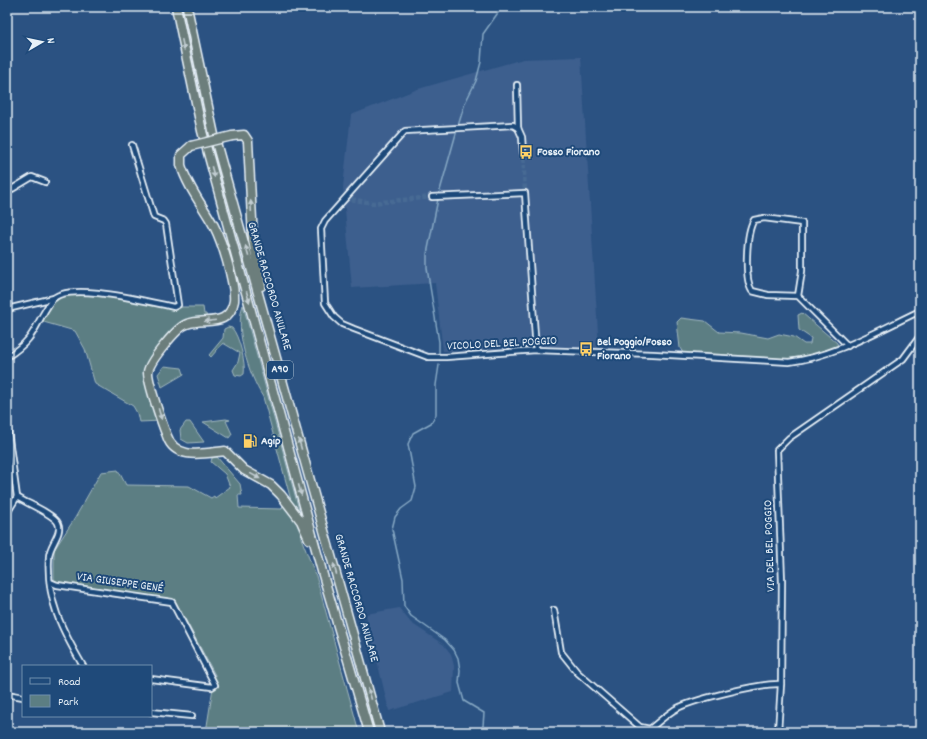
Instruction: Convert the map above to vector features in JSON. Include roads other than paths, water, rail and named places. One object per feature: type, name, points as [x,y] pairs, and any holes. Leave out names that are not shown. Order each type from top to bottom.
[{"type":"highway","name":"GRANDE RACCORDO ANULARE","points":[[176,7],[204,137],[323,575],[369,732]]},
{"type":"highway","name":"GRANDE RACCORDO ANULARE","points":[[187,7],[214,135],[380,732]]},
{"type":"highway","points":[[268,328],[253,239],[248,141],[244,135],[232,136],[191,146],[181,155],[181,167],[219,237],[233,283],[234,300],[229,314],[221,320],[191,322],[183,325],[151,363],[149,377],[167,438],[173,447],[184,453],[225,451],[244,470],[271,485],[290,505],[301,521],[323,575]]},
{"type":"street","points":[[517,84],[518,128],[522,137],[523,152]]},
{"type":"street","name":"VICOLO DEL BEL POGGIO","points":[[518,128],[514,125],[405,131],[325,221],[320,229],[325,303],[329,311],[342,324],[428,357],[536,350],[653,354],[788,362],[823,355],[848,346],[920,311]]},
{"type":"street","points":[[7,309],[54,298],[63,294],[86,292],[174,307],[178,305],[166,224],[163,220],[154,217],[132,145]]},
{"type":"street","points":[[7,192],[32,177],[45,182]]},
{"type":"street","points":[[432,197],[525,193],[536,350]]},
{"type":"street","points":[[798,296],[802,271],[802,223],[764,218],[754,220],[749,233],[747,277],[750,288],[755,293],[798,296],[848,346]]},
{"type":"street","points":[[7,357],[32,337],[54,298]]},
{"type":"street","name":"VIA DEL BEL POGGIO","points":[[781,684],[782,581],[777,450],[789,438],[903,358],[920,336]]},
{"type":"street","points":[[7,424],[17,497],[7,513]]},
{"type":"street","points":[[17,497],[53,517],[59,524],[59,532],[49,551],[50,582],[55,612],[82,665]]},
{"type":"street","name":"VIA GIUSEPPE GENÉ","points":[[50,582],[172,602],[215,685],[212,687],[152,680]]},
{"type":"street","points":[[554,610],[561,652],[577,672],[640,727],[649,731],[675,710],[692,702],[746,689],[781,684],[778,732]]},
{"type":"street","points":[[7,694],[22,697]]},
{"type":"street","points":[[152,712],[192,716]]},
{"type":"waterway","points":[[458,126],[465,103],[476,81],[481,62],[483,34],[502,7]]},
{"type":"waterway","points":[[439,353],[439,342],[427,268],[427,254],[439,194],[457,130]]},
{"type":"waterway","points":[[439,365],[436,385],[436,415],[431,423],[413,433],[408,444],[416,487],[412,501],[401,509],[395,517],[392,529],[403,579],[404,606],[411,616],[445,640],[454,650],[458,658],[460,670],[459,683],[464,701],[484,713],[483,726],[480,732]]},
{"type":"tunnel","points":[[523,152],[525,193]]},
{"type":"tunnel","points":[[345,198],[372,203],[432,197]]},
{"type":"place","name":"Fosso Fiorano","points":[[526,152]]},
{"type":"place","name":"Bel Poggio/Fosso Fiorano","points":[[586,349]]},
{"type":"place","name":"Agip","points":[[250,441]]}]
